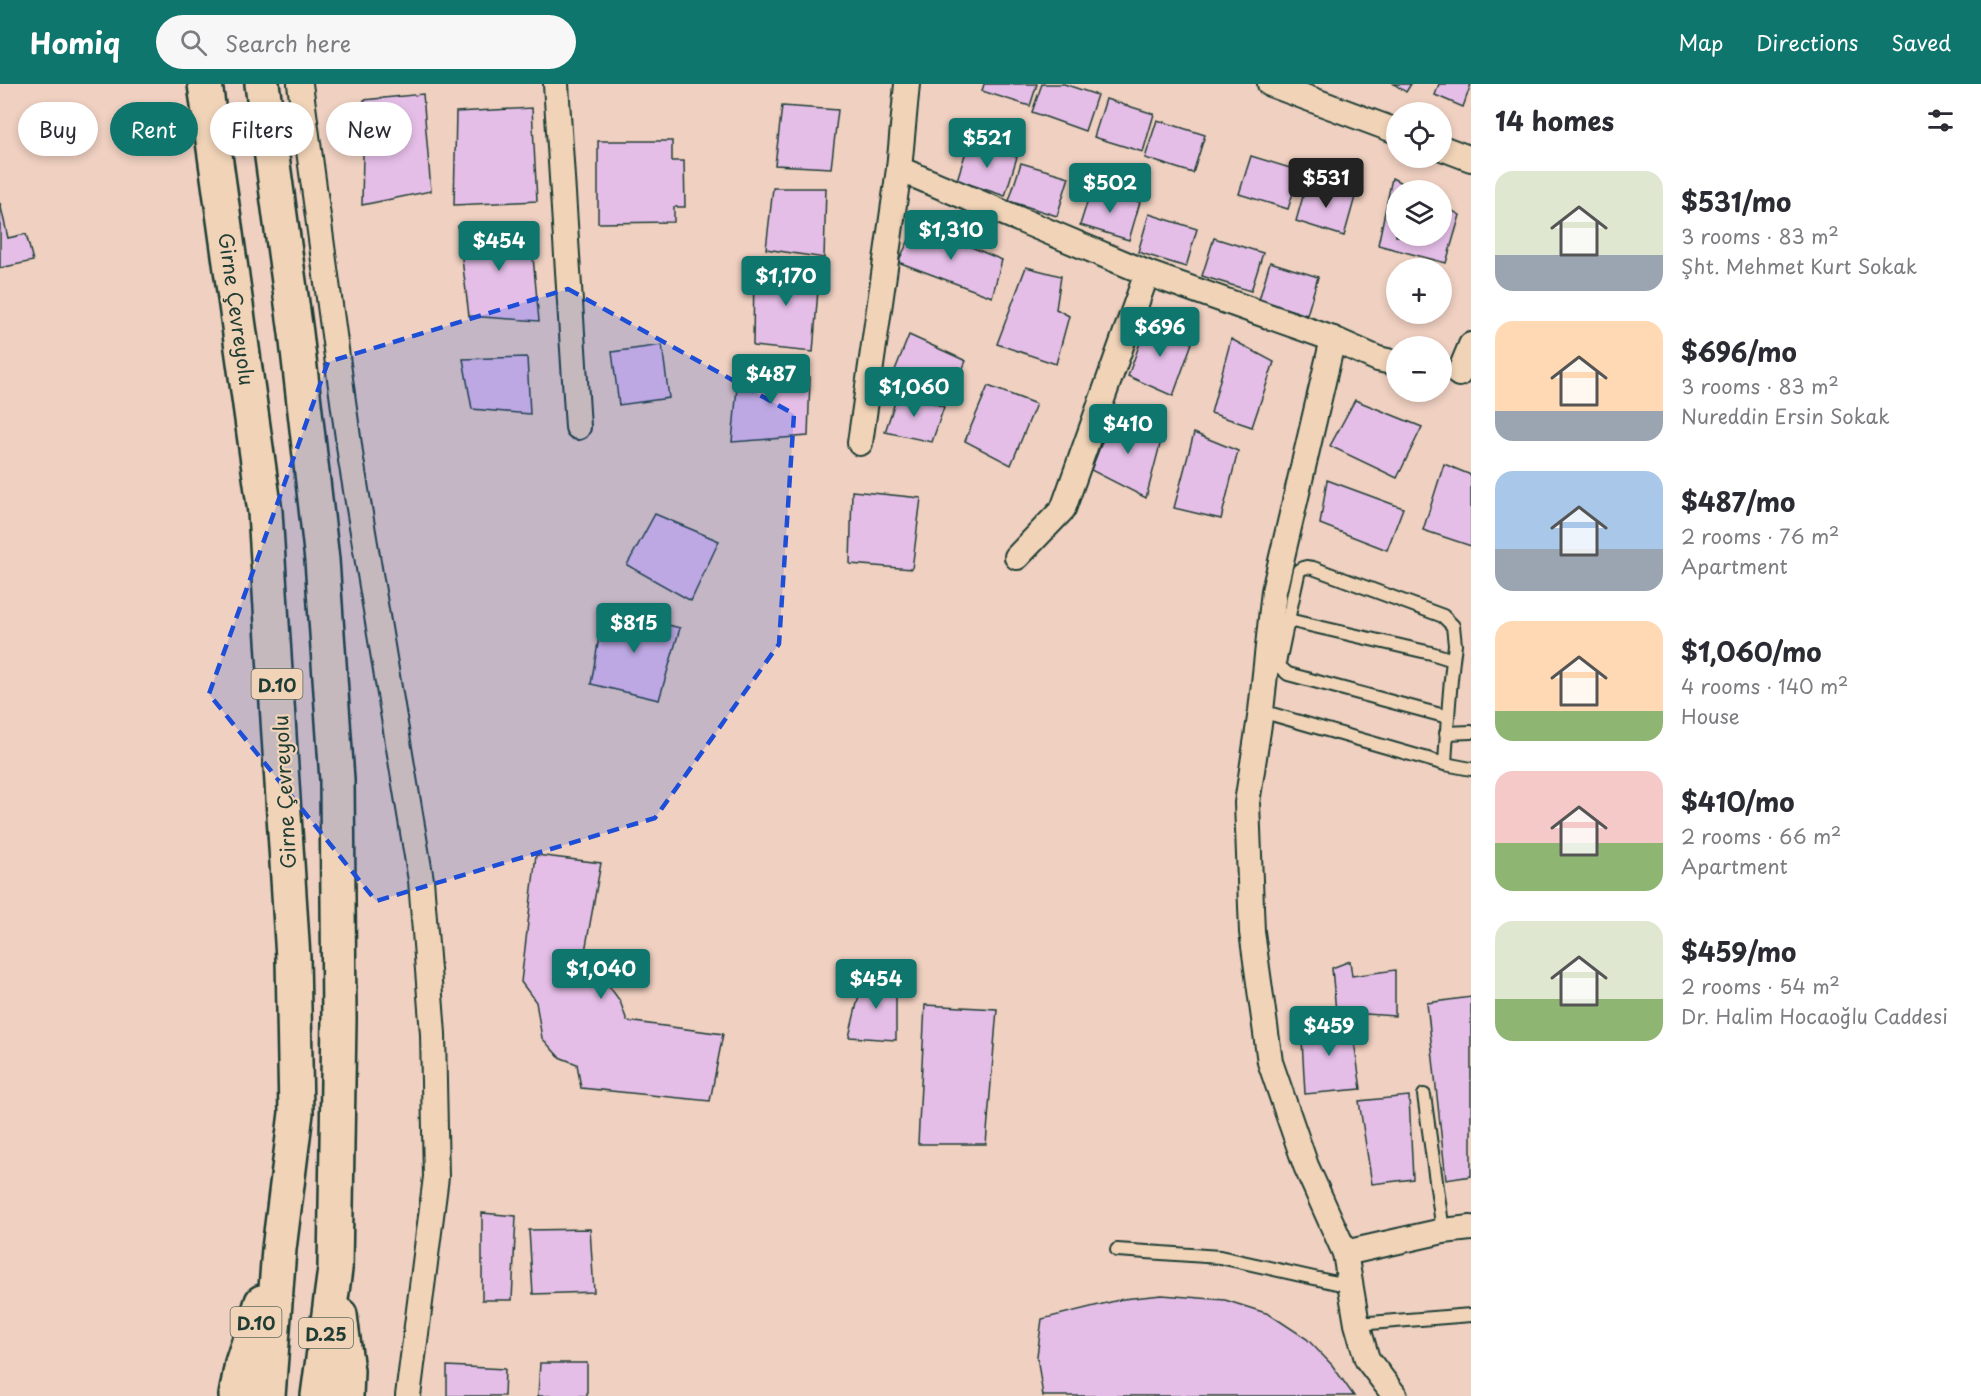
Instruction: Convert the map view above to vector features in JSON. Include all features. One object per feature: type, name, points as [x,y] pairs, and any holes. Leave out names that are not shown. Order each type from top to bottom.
[{"type":"highway","name":"Girne Çevreyolu","points":[[205,84],[265,512],[293,958],[296,1113],[279,1249],[268,1396]]},
{"type":"highway","name":"D.10","points":[[262,84],[296,333],[320,549],[337,780],[339,1019],[335,1269],[347,1371],[346,1396]]},
{"type":"highway","name":"D.10","points":[[236,1396],[242,1364],[279,1249]]},
{"type":"highway","name":"D.25","points":[[318,1396],[335,1269]]},
{"type":"street","points":[[300,84],[351,460],[421,880],[433,1034],[436,1177],[408,1396]]},
{"type":"street","points":[[556,84],[578,427]]},
{"type":"street","points":[[860,443],[899,169],[907,84]]},
{"type":"street","points":[[1270,84],[1386,127]]},
{"type":"street","points":[[1452,152],[1471,159]]},
{"type":"street","points":[[899,169],[1147,273],[1333,339],[1386,361]]},
{"type":"street","points":[[1017,557],[1063,509],[1147,273]]},
{"type":"street","points":[[1333,339],[1274,591],[1261,711],[1246,803],[1252,932],[1270,1062],[1306,1166],[1345,1253],[1357,1324],[1367,1359],[1395,1396]]},
{"type":"street","points":[[1457,375],[1471,345]]},
{"type":"street","points":[[1345,1253],[1471,1228]]},
{"type":"lane","points":[[1445,764],[1455,645],[1453,626],[1443,616],[1313,567],[1299,570],[1279,660],[1284,672],[1448,717]]},
{"type":"lane","points":[[1288,621],[1453,660]]},
{"type":"lane","points":[[1261,711],[1445,764],[1471,769]]},
{"type":"lane","points":[[1446,733],[1471,732]]},
{"type":"lane","points":[[1424,1095],[1443,1232]]},
{"type":"lane","points":[[1117,1250],[1220,1257],[1350,1287]]},
{"type":"lane","points":[[1357,1324],[1471,1315]]},
{"type":"highlighted area","points":[[568,289],[794,414],[779,644],[655,818],[376,901],[209,694],[328,362]]},
{"type":"building","points":[[984,84],[1037,84],[1030,106],[982,91]]},
{"type":"building","points":[[1042,84],[1064,84],[1097,95],[1085,131],[1032,112]]},
{"type":"building","points":[[1394,84],[1411,84],[1406,92]]},
{"type":"building","points":[[1439,84],[1471,84],[1463,107],[1435,95]]},
{"type":"building","points":[[423,94],[431,191],[362,205],[363,156],[412,156],[412,102],[364,102],[364,100]]},
{"type":"building","points":[[1106,99],[1154,114],[1143,152],[1094,137]]},
{"type":"building","points":[[782,106],[838,110],[831,168],[775,165]]},
{"type":"building","points":[[532,108],[537,201],[454,205],[456,112]]},
{"type":"building","points":[[1157,120],[1205,135],[1193,173],[1145,158]]},
{"type":"building","points":[[598,141],[672,141],[672,161],[684,161],[685,207],[674,207],[674,222],[598,223]]},
{"type":"building","points":[[969,142],[1017,157],[1005,196],[957,180]]},
{"type":"building","points":[[1251,156],[1300,171],[1288,209],[1239,194]]},
{"type":"building","points":[[1021,163],[1069,177],[1057,216],[1009,201]]},
{"type":"building","points":[[1307,182],[1355,197],[1344,236],[1296,221]]},
{"type":"building","points":[[1092,187],[1140,202],[1129,240],[1080,225]]},
{"type":"building","points":[[773,188],[826,188],[824,258],[766,249]]},
{"type":"building","points":[[0,203],[8,238],[26,234],[33,261],[0,268]]},
{"type":"building","points":[[1386,207],[1386,246],[1451,246],[1447,258],[1427,258],[1378,245]]},
{"type":"building","points":[[1452,211],[1460,215],[1452,242]]},
{"type":"building","points":[[1149,214],[1197,229],[1186,267],[1138,252]]},
{"type":"building","points":[[917,224],[1002,260],[992,297],[898,262]]},
{"type":"building","points":[[530,225],[539,321],[469,316],[458,226]]},
{"type":"building","points":[[1214,238],[1263,253],[1251,291],[1202,276]]},
{"type":"building","points":[[1270,262],[1318,277],[1307,315],[1259,300]]},
{"type":"building","points":[[820,265],[813,352],[753,346],[754,267]]},
{"type":"building","points":[[1026,267],[1061,276],[1056,309],[1069,316],[1056,364],[997,344]]},
{"type":"building","points":[[1149,318],[1192,343],[1173,396],[1128,376]]},
{"type":"building","points":[[909,335],[966,361],[951,396],[893,375]]},
{"type":"building","points":[[1231,339],[1274,362],[1252,427],[1211,413]]},
{"type":"building","points":[[662,345],[669,398],[619,405],[612,352]]},
{"type":"building","points":[[527,357],[530,414],[472,409],[463,359]]},
{"type":"building","points":[[739,366],[810,377],[808,436],[732,442]]},
{"type":"building","points":[[988,386],[1036,404],[1011,465],[965,441]]},
{"type":"building","points":[[899,390],[944,407],[932,442],[885,432]]},
{"type":"building","points":[[1355,400],[1422,427],[1397,478],[1330,446]]},
{"type":"building","points":[[1113,414],[1162,437],[1146,498],[1091,470]]},
{"type":"building","points":[[1194,433],[1238,451],[1221,519],[1174,508]]},
{"type":"building","points":[[1444,464],[1471,475],[1471,546],[1423,530]]},
{"type":"building","points":[[1327,480],[1403,508],[1387,550],[1320,524]]},
{"type":"building","points":[[852,491],[921,498],[912,569],[850,564]]},
{"type":"building","points":[[655,514],[719,541],[691,601],[627,565]]},
{"type":"building","points":[[604,608],[680,628],[659,700],[591,684]]},
{"type":"building","points":[[536,855],[601,863],[582,968],[594,973],[609,986],[620,1001],[627,1021],[723,1034],[710,1101],[581,1088],[577,1064],[559,1057],[542,1038],[536,1002],[521,982]]},
{"type":"building","points":[[1350,961],[1352,976],[1395,970],[1395,1016],[1336,1012],[1332,968]]},
{"type":"building","points":[[863,978],[896,979],[896,1040],[849,1037]]},
{"type":"building","points":[[1471,997],[1471,1176],[1446,1180],[1427,1003]]},
{"type":"building","points":[[925,1005],[997,1009],[986,1144],[918,1144]]},
{"type":"building","points":[[1351,1020],[1361,1089],[1305,1094],[1301,1022]]},
{"type":"building","points":[[1409,1096],[1413,1179],[1372,1184],[1359,1101]]},
{"type":"building","points":[[482,1213],[516,1216],[512,1300],[482,1300]]},
{"type":"building","points":[[590,1229],[594,1292],[533,1294],[529,1230]]},
{"type":"building","points":[[1162,1295],[1225,1300],[1269,1314],[1307,1339],[1332,1365],[1354,1396],[1043,1396],[1037,1356],[1042,1319],[1123,1299]]},
{"type":"building","points":[[540,1363],[587,1363],[587,1396],[538,1396]]},
{"type":"building","points":[[447,1366],[505,1369],[504,1396],[447,1396]]}]
